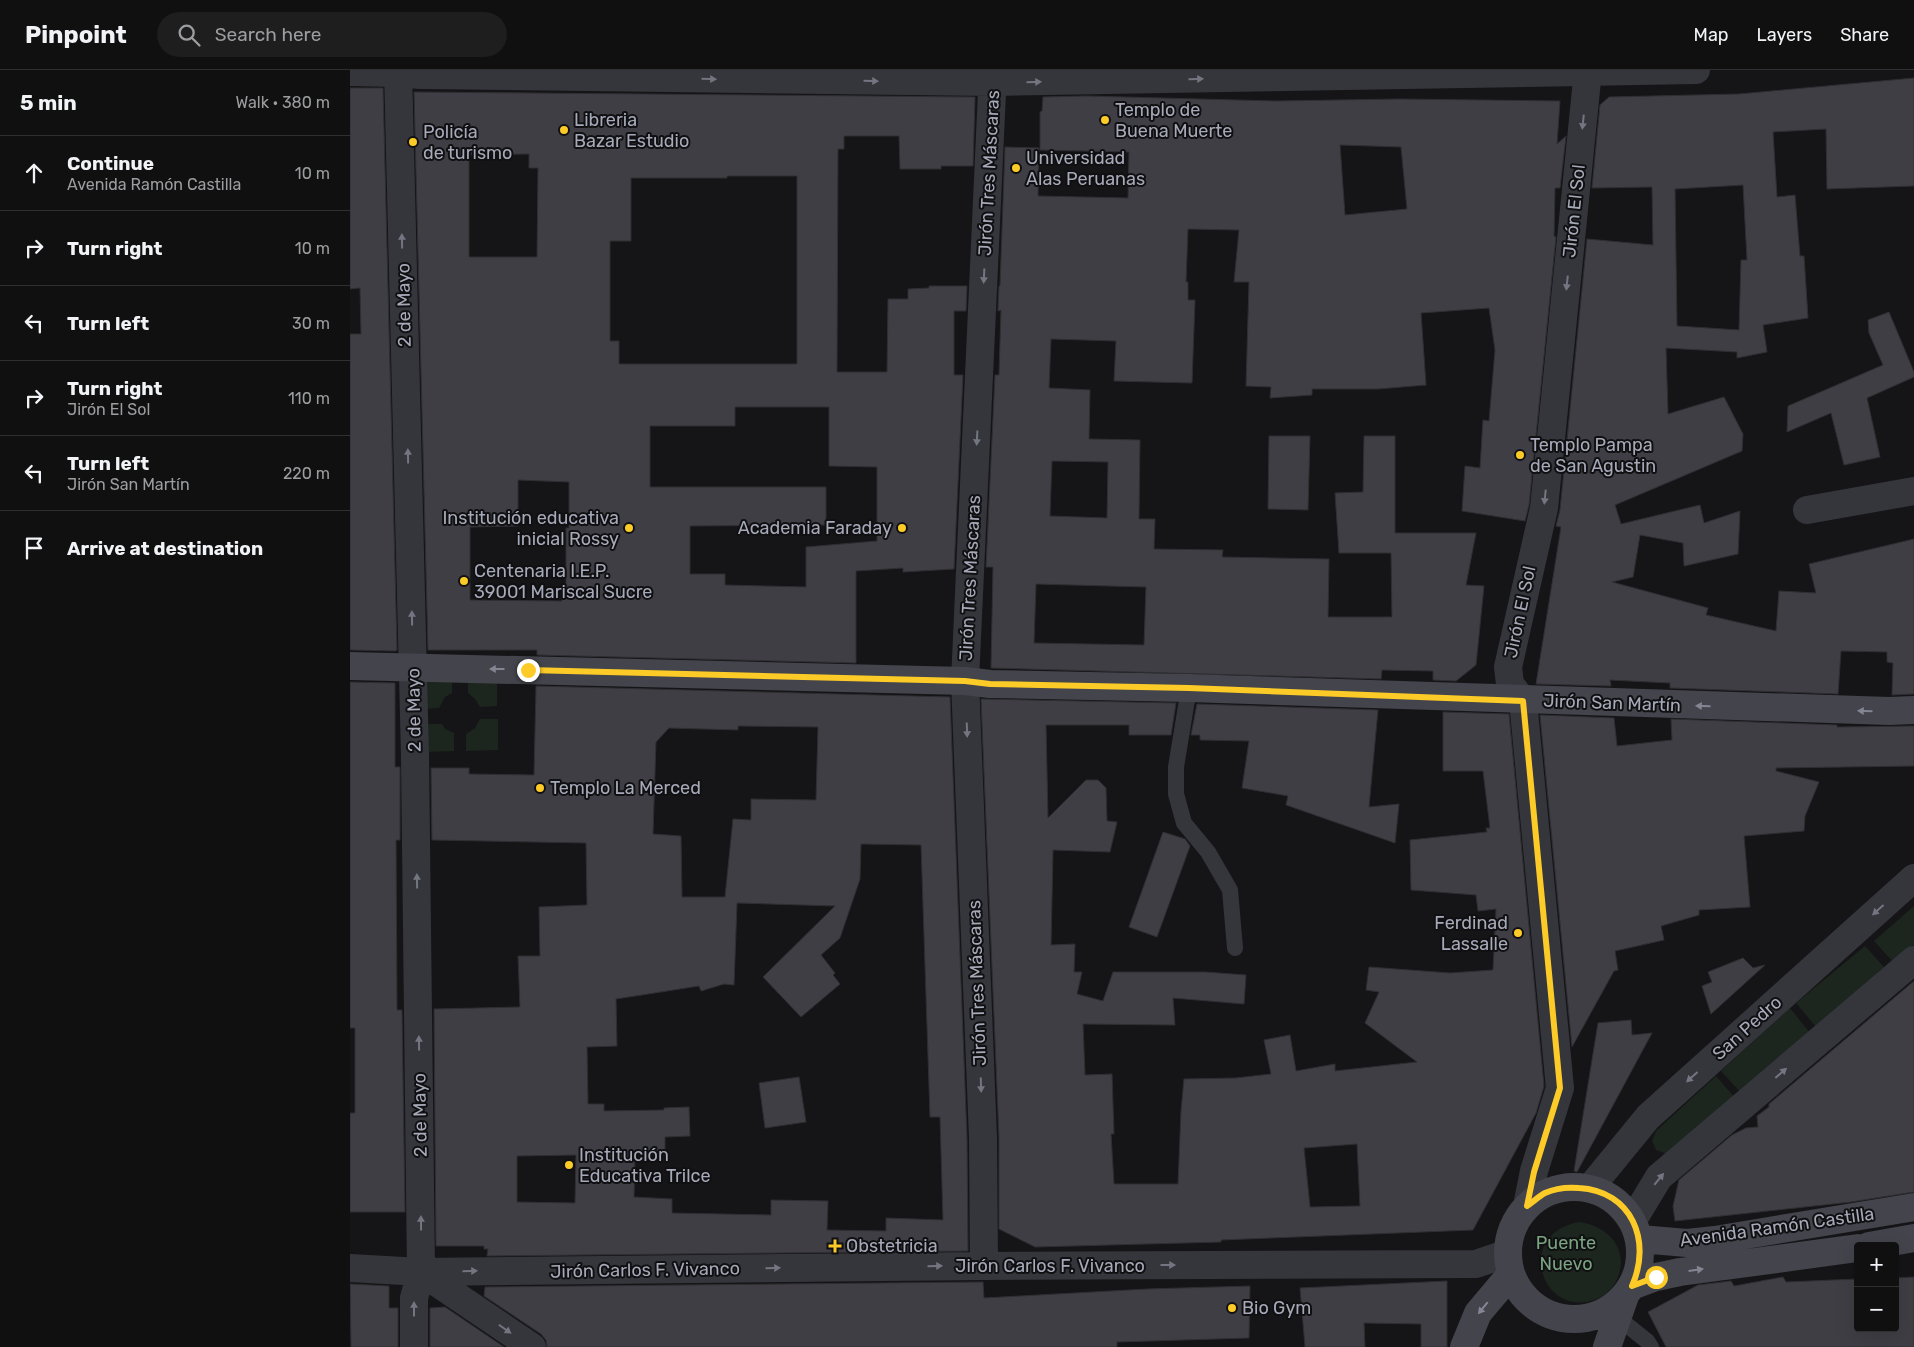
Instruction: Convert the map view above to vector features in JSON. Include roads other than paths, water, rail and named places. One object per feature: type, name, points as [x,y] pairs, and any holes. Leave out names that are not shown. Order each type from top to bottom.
[{"type":"street","points":[[350,72],[398,71],[420,75],[993,76],[1696,70]]},
{"type":"street","name":"2 de Mayo","points":[[398,71],[413,667],[422,1272],[414,1298],[414,1347]]},
{"type":"street","name":"Jirón El Sol","points":[[1527,1206],[1534,1172],[1560,1088],[1523,701],[1510,684],[1508,667],[1544,508],[1588,72]]},
{"type":"street","name":"Jirón Tres Máscaras","points":[[984,1266],[983,1138],[965,681],[993,76]]},
{"type":"street","points":[[1807,510],[1914,491]]},
{"type":"street","name":"Jirón San Martín","points":[[350,666],[965,681],[990,684],[1189,688],[1523,701],[1889,711],[1914,710]]},
{"type":"street","name":"San Pedro","points":[[1590,1188],[1648,1117],[1914,878]]},
{"type":"street","points":[[1636,1230],[1659,1178],[1914,960]]},
{"type":"street","points":[[1606,1347],[1624,1300],[1638,1271],[1641,1255],[1636,1230],[1621,1206],[1607,1195],[1590,1188],[1567,1187],[1545,1193],[1527,1206],[1516,1220],[1513,1228],[1510,1264],[1519,1290],[1530,1303],[1545,1312],[1562,1318],[1579,1319],[1596,1315],[1624,1300]]},
{"type":"street","name":"Avenida Ramón Castilla","points":[[1636,1230],[1687,1243],[1914,1207]]},
{"type":"street","name":"Avenida Ramón Castilla","points":[[1892,1242],[1914,1238]]},
{"type":"street","name":"Avenida Ramón Castilla","points":[[1624,1300],[1656,1277],[1680,1272],[1854,1249]]},
{"type":"street","points":[[1464,1347],[1478,1313],[1510,1264]]},
{"type":"street","name":"Jirón Carlos F. Vivanco","points":[[350,1268],[422,1272],[984,1266],[1510,1264]]},
{"type":"street","points":[[422,1272],[532,1347]]},
{"type":"lane","points":[[1189,688],[1176,767],[1176,794],[1184,822],[1208,852],[1230,890],[1235,948]]},
{"type":"lane","points":[[1624,1300],[1652,1347]]},
{"type":"place","name":"Templo de Buena Muerte","points":[[1105,120]]},
{"type":"place","name":"Libreria Bazar Estudio","points":[[564,130]]},
{"type":"place","name":"Policía de turismo","points":[[413,142]]},
{"type":"place","name":"Universidad Alas Peruanas","points":[[1016,168]]},
{"type":"place","name":"Templo Pampa de San Agustin","points":[[1520,455]]},
{"type":"place","name":"Institución educativa inicial Rossy","points":[[629,528]]},
{"type":"place","name":"Academia Faraday","points":[[902,528]]},
{"type":"place","name":"Centenaria I.E.P. 39001 Mariscal Sucre","points":[[464,581]]},
{"type":"place","name":"Templo La Merced","points":[[540,788]]},
{"type":"place","name":"Ferdinad Lassalle","points":[[1518,933]]},
{"type":"place","name":"Institución Educativa Trilce","points":[[569,1165]]},
{"type":"place","name":"Obstetricia","points":[[835,1246]]},
{"type":"place","name":"Bio Gym","points":[[1232,1308]]},
{"type":"park label","name":"Puente Nuevo","points":[[1566,1253]]}]
